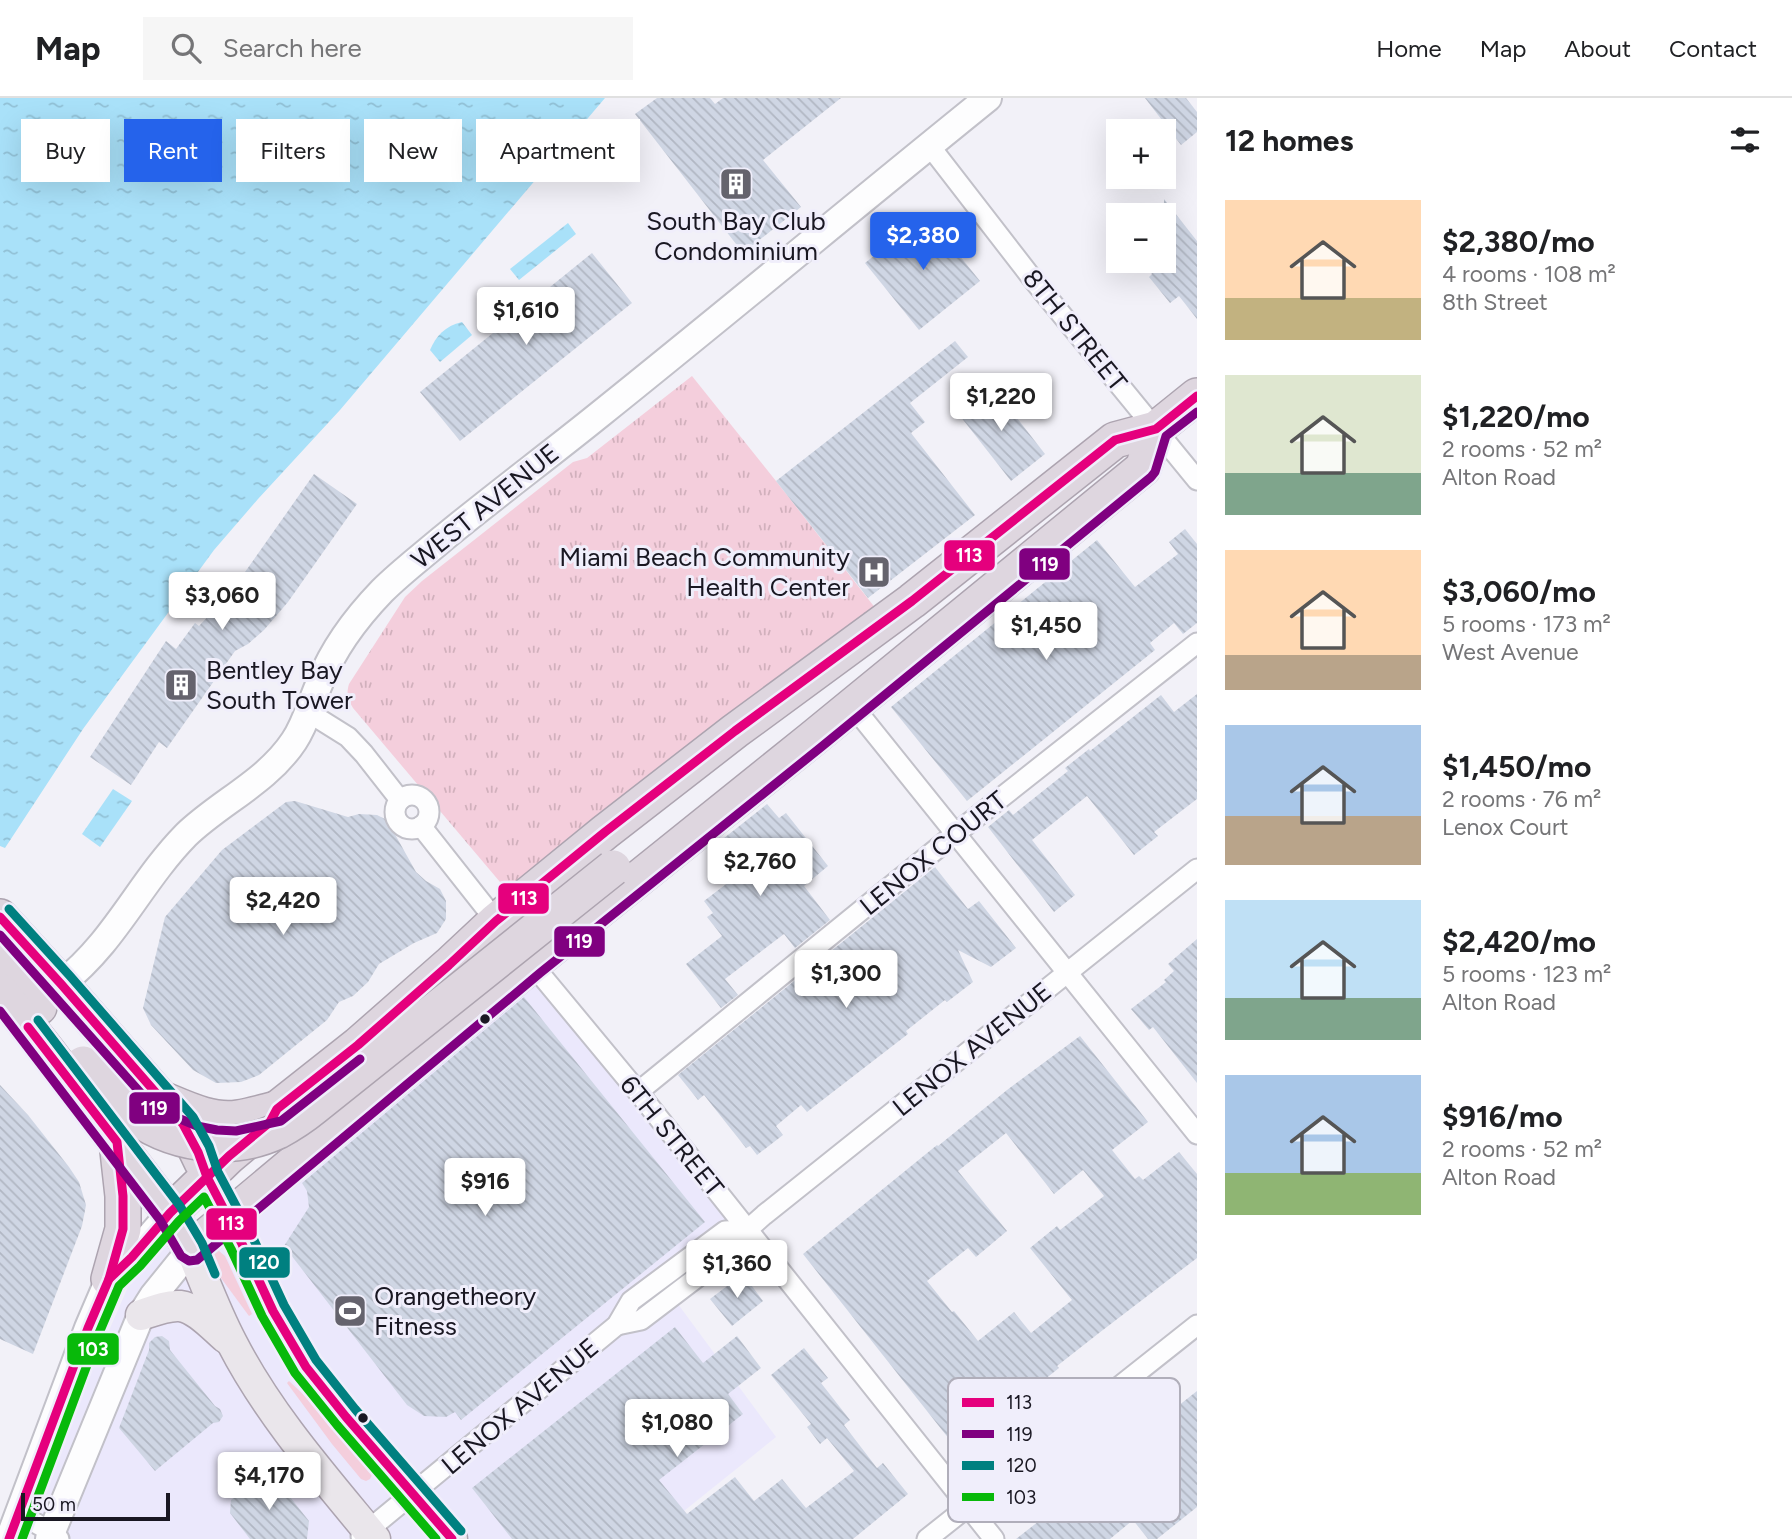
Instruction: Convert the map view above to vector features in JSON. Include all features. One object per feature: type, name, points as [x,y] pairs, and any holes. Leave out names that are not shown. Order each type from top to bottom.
[{"type":"highway","points":[[0,957],[109,1094],[142,1122],[175,1138],[215,1145],[257,1138],[277,1131],[314,1107],[940,609],[1138,460],[1156,429],[1197,396]]},
{"type":"highway","points":[[0,991],[170,1213],[191,1249],[532,964],[1143,468],[1156,429]]},
{"type":"highway","points":[[170,1213],[232,1153],[270,1122],[277,1109],[358,1045],[507,911],[735,731],[912,601],[1115,440],[1156,429]]},
{"type":"highway","points":[[507,911],[514,920],[517,941],[532,964]]},
{"type":"highway","points":[[1,918],[162,1099],[188,1133],[228,1217]]},
{"type":"highway","points":[[162,1099],[219,1118],[236,1119],[277,1109]]},
{"type":"highway","points":[[109,1279],[123,1229],[123,1196],[117,1142]]},
{"type":"main road","points":[[228,1217],[273,1311],[306,1367],[452,1539]]},
{"type":"main road","points":[[191,1249],[232,1343],[256,1384],[367,1536]]},
{"type":"main road","points":[[141,1315],[180,1306],[199,1315],[232,1343]]},
{"type":"street","name":"WEST AVENUE","points":[[61,984],[96,952],[167,857],[187,835],[278,761],[292,744],[302,729],[318,684],[339,642],[359,616],[390,584],[988,98]]},
{"type":"street","name":"8TH STREET","points":[[929,145],[1035,282],[1197,480]]},
{"type":"street","name":"LENOX COURT","points":[[638,1092],[955,834],[1197,643]]},
{"type":"street","points":[[852,705],[1197,1134]]},
{"type":"street","points":[[308,712],[348,737],[400,800],[415,795],[424,801],[428,814],[421,826],[507,911]]},
{"type":"street","name":"LENOX AVENUE","points":[[367,1536],[617,1325],[641,1320],[737,1247],[747,1230],[1197,869]]},
{"type":"street","name":"6TH STREET","points":[[532,964],[638,1092],[948,1481]]},
{"type":"street","points":[[9,1539],[109,1279],[170,1213]]},
{"type":"street","points":[[17,1513],[53,1537],[141,1315],[191,1249]]},
{"type":"street","points":[[1130,1378],[1197,1325]]},
{"type":"street","points":[[927,1539],[948,1522]]},
{"type":"street","name":"6TH STREET","points":[[981,1522],[994,1539]]},
{"type":"shaded area","points":[[528,975],[750,1244],[675,1300],[776,1437],[669,1523],[681,1539],[59,1539],[27,1518],[138,1264]]},
{"type":"green space","points":[[692,376],[876,609],[523,878],[511,883],[500,882],[353,708],[348,697],[349,684],[405,597],[422,581],[573,462],[587,458]]},
{"type":"green space","points":[[213,1246],[225,1256],[252,1314],[249,1316],[221,1278],[209,1256]]},
{"type":"green space","points":[[289,1381],[323,1413],[371,1470],[370,1479],[361,1479],[332,1444],[287,1383]]},
{"type":"water","points":[[0,98],[605,98],[587,119],[476,119],[476,182],[534,182],[340,410],[214,550],[83,729],[5,848],[0,846]]},
{"type":"water","points":[[568,223],[576,234],[519,280],[510,269]]},
{"type":"water","points":[[462,322],[472,335],[440,362],[430,350],[432,345],[446,329]]},
{"type":"water","points":[[113,789],[132,801],[100,847],[82,834]]},
{"type":"building","name":"South Bay Club Condominium","points":[[657,98],[710,98],[715,104],[723,98],[841,98],[763,160],[801,207],[743,253],[635,114]]},
{"type":"building","points":[[1145,98],[1186,98],[1197,112],[1197,132],[1181,145],[1176,138],[1176,119],[1161,119]]},
{"type":"building","points":[[926,214],[980,281],[919,330],[865,263]]},
{"type":"building","points":[[1176,214],[1197,241],[1197,319],[1179,296],[1170,303],[1149,277],[1152,274],[1176,273]]},
{"type":"building","points":[[592,253],[632,303],[460,441],[420,392]]},
{"type":"building","points":[[955,341],[968,357],[910,403],[925,422],[911,433],[975,515],[868,598],[776,481]]},
{"type":"building","points":[[992,386],[1045,454],[1011,481],[957,412]]},
{"type":"building","points":[[314,474],[357,504],[288,602],[264,630],[235,651],[167,748],[159,742],[131,785],[90,757],[166,641],[176,649],[195,623],[199,626],[250,575],[245,572]]},
{"type":"building","points":[[1185,529],[1197,544],[1197,623],[1183,634],[1174,623],[1150,643],[1155,650],[967,801],[891,707],[1097,540],[1135,587],[1178,554],[1169,542]]},
{"type":"building","points":[[1197,694],[1197,799],[1154,832],[1158,836],[1134,855],[1087,796],[1032,840],[1075,895],[1054,912],[988,827],[1009,810],[1013,815],[1068,771],[1065,768],[1161,695],[1174,712]]},
{"type":"building","points":[[295,801],[348,817],[359,814],[377,815],[387,820],[416,872],[440,889],[446,901],[446,919],[437,933],[379,964],[368,982],[353,996],[339,1002],[327,1020],[259,1075],[241,1082],[216,1083],[193,1070],[151,1025],[143,1008],[165,917],[222,850],[286,802]]},
{"type":"building","points":[[767,804],[779,818],[786,813],[828,866],[804,886],[830,920],[795,948],[784,934],[725,979],[738,995],[721,1008],[686,964],[722,936],[707,917],[713,913],[704,901],[738,875],[714,846]]},
{"type":"building","points":[[935,867],[968,909],[979,901],[1016,948],[991,967],[958,950],[973,982],[947,1002],[945,1000],[906,1031],[908,1034],[807,1112],[801,1105],[776,1126],[783,1135],[757,1155],[750,1146],[746,1148],[704,1095],[698,1100],[678,1075]]},
{"type":"building","points":[[1197,939],[1197,1083],[1153,1027],[1149,1030],[1131,1009],[1166,982],[1164,980],[1174,971],[1168,964]]},
{"type":"building","points":[[524,997],[705,1222],[461,1420],[455,1412],[446,1417],[424,1416],[407,1405],[284,1246],[309,1207],[307,1191],[302,1183]]},
{"type":"building","points":[[1080,1036],[1148,1122],[1112,1150],[1135,1179],[1139,1176],[1143,1180],[1179,1152],[1197,1174],[1197,1258],[1057,1366],[1059,1368],[1046,1378],[948,1378],[948,1438],[803,1254]],"holes":[[[1006,1133],[1054,1194],[1083,1170],[1104,1196],[1060,1230],[1057,1226],[1030,1248],[1072,1300],[1031,1333],[1014,1312],[978,1341],[927,1281],[968,1248],[976,1257],[1007,1231],[958,1171]]]},
{"type":"building","points":[[0,1085],[28,1115],[69,1167],[79,1182],[86,1205],[82,1226],[33,1354],[0,1339]]},
{"type":"building","points":[[743,1274],[763,1301],[732,1326],[710,1299]]},
{"type":"building","points":[[675,1327],[703,1363],[737,1336],[761,1368],[728,1394],[743,1414],[659,1480],[687,1514],[735,1477],[754,1501],[782,1479],[806,1508],[854,1471],[827,1438],[820,1444],[807,1427],[811,1424],[771,1375],[804,1348],[828,1378],[821,1383],[850,1420],[844,1425],[877,1468],[883,1463],[908,1494],[853,1539],[512,1539],[472,1488]]},
{"type":"building","points":[[162,1336],[169,1341],[170,1350],[223,1416],[219,1422],[213,1423],[155,1471],[119,1428],[149,1350],[149,1343],[155,1337]]},
{"type":"building","points":[[1197,1391],[1197,1507],[1180,1521],[1180,1404]]},
{"type":"building","points":[[259,1477],[275,1478],[309,1521],[307,1539],[250,1539],[230,1513],[231,1500]]},
{"type":"building","points":[[1038,1522],[1131,1522],[1110,1539],[1016,1539]]},
{"type":"building","points":[[1135,1522],[1178,1522],[1157,1539],[1148,1539]]},
{"type":"transit line","name":"113","points":[[9,1539],[109,1279],[170,1213],[229,1156],[270,1122],[277,1109],[358,1045],[496,921],[735,731],[912,601],[1115,440],[1156,429],[1197,396]]},
{"type":"transit line","name":"119","points":[[0,1011],[160,1220],[181,1256],[189,1261],[197,1260],[540,973],[1151,477],[1166,436],[1197,412]]},
{"type":"transit line","name":"120","points":[[9,909],[193,1117],[284,1305],[316,1360],[461,1531]]},
{"type":"transit line","name":"113","points":[[0,917],[183,1124],[273,1311],[306,1367],[452,1539]]},
{"type":"transit line","name":"119","points":[[0,935],[154,1108],[197,1126],[236,1131],[281,1121],[360,1059]]},
{"type":"transit line","name":"120","points":[[38,1020],[180,1206],[202,1243],[215,1274]]},
{"type":"transit line","name":"113","points":[[28,1027],[117,1142],[123,1196],[123,1229],[109,1279]]},
{"type":"transit line","name":"103","points":[[22,1539],[119,1286],[204,1197],[262,1316],[295,1373],[436,1539]]},
{"type":"place","name":"South Bay Club Condominium","points":[[736,184]]},
{"type":"place","name":"Miami Beach Community Health Center","points":[[874,572]]},
{"type":"place","name":"Bentley Bay South Tower","points":[[181,685]]},
{"type":"place","name":"Orangetheory Fitness","points":[[350,1311]]}]
